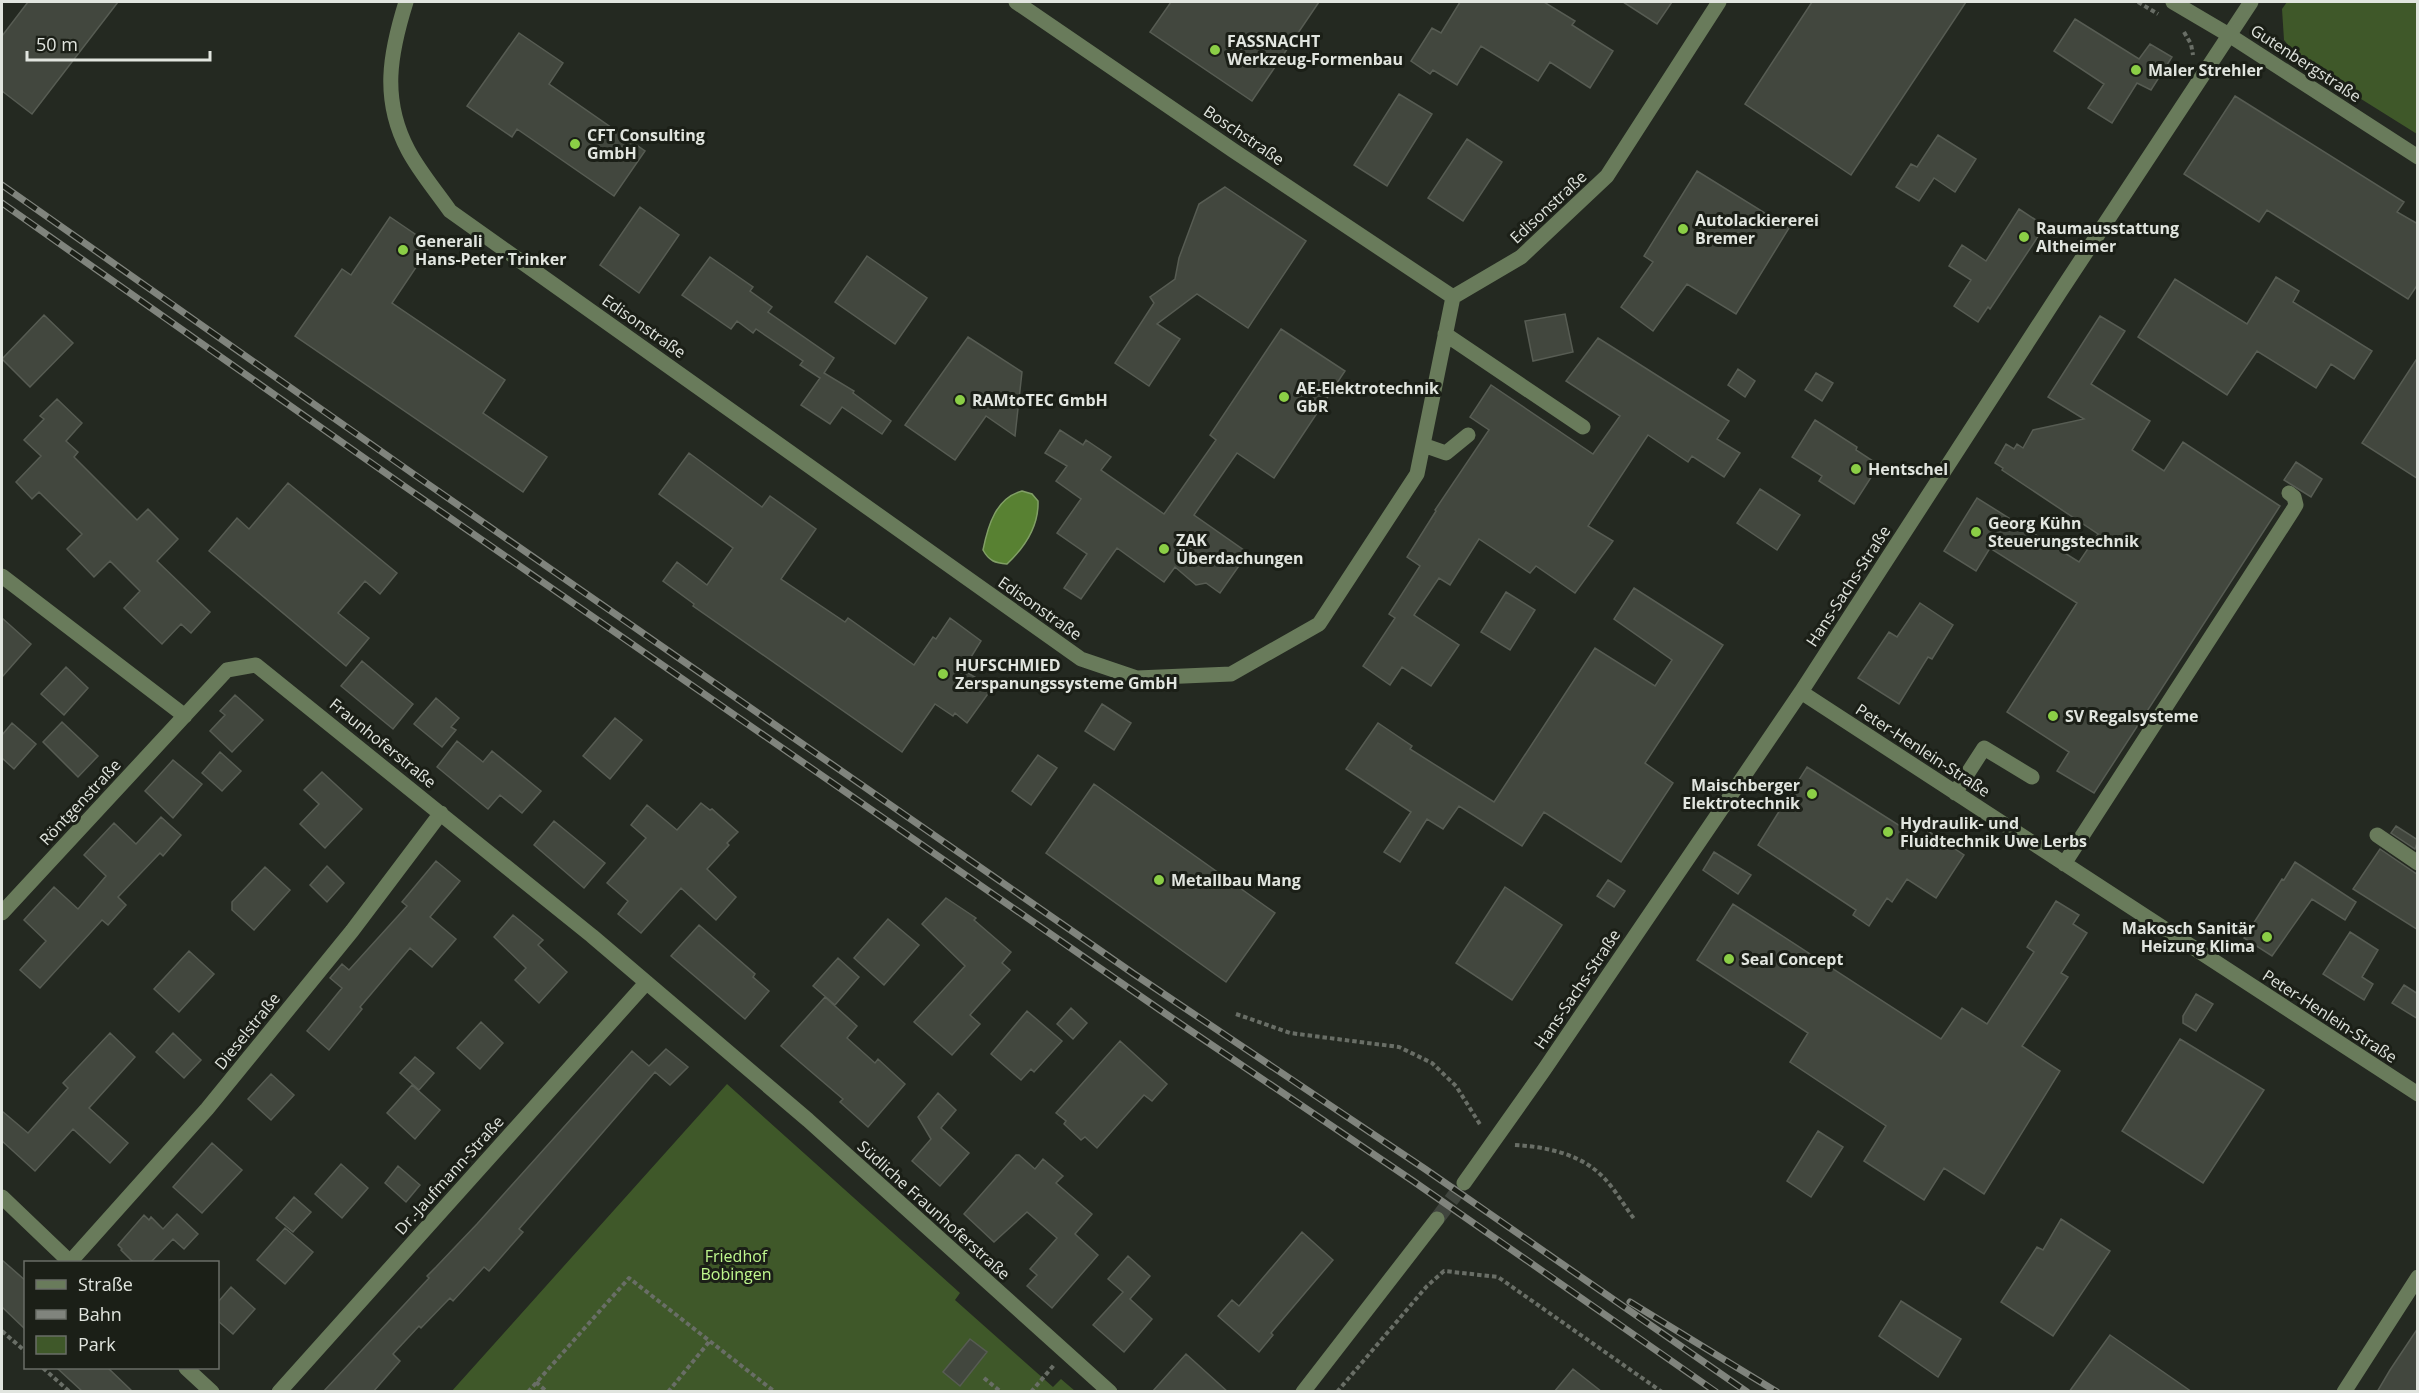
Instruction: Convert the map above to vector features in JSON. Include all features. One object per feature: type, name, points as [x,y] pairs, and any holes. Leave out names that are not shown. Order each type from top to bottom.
[{"type":"street","name":"Edisonstraße","points":[[406,2],[394,40],[390,73],[396,123],[408,151],[450,211],[1081,658],[1137,678],[1231,674],[1319,624],[1417,474],[1453,297],[1521,257],[1607,176],[1719,2]]},
{"type":"street","name":"Boschstraße","points":[[1016,2],[1453,297]]},
{"type":"street","name":"Gutenbergstraße","points":[[2173,2],[2229,35],[2418,157]]},
{"type":"street","name":"Hans-Sachs-Straße","points":[[1464,1183],[1801,692],[2251,2]]},
{"type":"street","points":[[1445,334],[1583,427]]},
{"type":"street","points":[[1423,445],[1446,453],[1468,435]]},
{"type":"street","points":[[2064,864],[2294,510],[2296,505],[2294,497],[2289,493]]},
{"type":"street","points":[[2,576],[185,716]]},
{"type":"street","name":"Fraunhoferstraße","points":[[185,716],[227,670],[256,665],[441,813],[733,1056]]},
{"type":"street","name":"Peter-Henlein-Straße","points":[[1801,692],[2418,1094]]},
{"type":"street","name":"Röntgenstraße","points":[[2,913],[185,716]]},
{"type":"street","points":[[1955,793],[1983,748],[2032,777]]},
{"type":"street","name":"Dieselstraße","points":[[72,1261],[185,1135],[352,931],[441,813]]},
{"type":"street","points":[[2377,836],[2418,863]]},
{"type":"street","name":"Dr.-Jaufmann-Straße","points":[[279,1392],[646,983]]},
{"type":"street","name":"Südliche Fraunhoferstraße","points":[[733,1056],[808,1120],[1110,1392]]},
{"type":"street","points":[[2,1197],[68,1261]]},
{"type":"street","points":[[1303,1392],[1437,1219]]},
{"type":"street","points":[[2344,1392],[2418,1277]]},
{"type":"street","points":[[187,1369],[212,1392]]},
{"type":"path","points":[[2138,2],[2166,20]]},
{"type":"path","points":[[2176,26],[2185,32],[2191,44],[2193,58],[2220,75],[2230,71],[2244,71],[2257,79]]},
{"type":"path","points":[[1236,1014],[1290,1033],[1399,1047],[1432,1063],[1456,1086],[1492,1143],[1557,1150],[1585,1164],[1604,1178],[1635,1220]]},
{"type":"path","points":[[1337,1392],[1427,1286],[1443,1271],[1498,1277],[1662,1392]]},
{"type":"path","points":[[528,1392],[629,1278],[775,1392]]},
{"type":"path","points":[[2,1331],[24,1350]]},
{"type":"path","points":[[668,1392],[709,1342]]},
{"type":"path","points":[[1031,1392],[1065,1352]]},
{"type":"path","points":[[44,1369],[70,1392]]},
{"type":"path","points":[[984,1378],[1001,1392]]},
{"type":"path","points":[[536,1382],[547,1392]]},
{"type":"green space","points":[[2287,2],[2417,2],[2417,134],[2302,62],[2284,40],[2282,9]]},
{"type":"green space","name":"Friedhof Bobingen","points":[[727,1084],[960,1293],[955,1300],[1053,1387],[1061,1379],[1075,1391],[451,1392]]},
{"type":"shaded area","points":[[1022,491],[1032,494],[1038,501],[1033,528],[1020,551],[1007,564],[996,562],[990,559],[983,550],[991,522],[1006,500]]},
{"type":"building","points":[[28,2],[118,2],[32,114],[2,91],[2,36]]},
{"type":"building","points":[[1171,2],[1319,2],[1252,101],[1150,32]]},
{"type":"building","points":[[1460,2],[1544,2],[1575,21],[1572,25],[1613,51],[1590,88],[1550,62],[1538,81],[1481,46],[1457,85],[1433,70],[1430,74],[1411,61],[1432,28],[1441,33]]},
{"type":"building","points":[[1623,2],[1672,2],[1657,24]]},
{"type":"building","points":[[1812,2],[1966,2],[1851,175],[1745,104]]},
{"type":"building","points":[[2075,19],[2139,59],[2150,44],[2172,57],[2151,90],[2137,83],[2112,123],[2088,108],[2104,84],[2054,51]]},
{"type":"building","points":[[519,33],[563,63],[549,84],[645,151],[614,196],[517,129],[512,137],[467,106]]},
{"type":"building","points":[[1399,94],[1432,114],[1387,186],[1354,165]]},
{"type":"building","points":[[2235,96],[2404,202],[2397,212],[2418,224],[2418,284],[2408,299],[2267,210],[2259,222],[2184,174]]},
{"type":"building","points":[[1938,135],[1976,159],[1955,192],[1934,178],[1919,201],[1896,187],[1911,164],[1917,167]]},
{"type":"building","points":[[1467,139],[1502,162],[1463,221],[1428,198]]},
{"type":"building","points":[[1697,171],[1789,228],[1736,314],[1687,284],[1653,331],[1621,307],[1653,262],[1644,256]]},
{"type":"building","points":[[1225,187],[1306,241],[1248,328],[1197,294],[1157,324],[1180,339],[1149,386],[1115,363],[1154,303],[1150,297],[1175,279],[1179,258],[1199,204]]},
{"type":"building","points":[[640,207],[679,235],[639,293],[600,265]]},
{"type":"building","points":[[2019,209],[2045,226],[1990,309],[1988,307],[1978,322],[1954,306],[1971,280],[1949,266],[1962,245],[1986,261]]},
{"type":"building","points":[[390,217],[431,245],[392,303],[505,380],[483,413],[547,457],[523,492],[295,336],[342,269],[351,275]]},
{"type":"building","points":[[867,256],[927,298],[895,344],[835,302]]},
{"type":"building","points":[[710,257],[753,287],[750,291],[772,307],[768,312],[834,358],[824,373],[854,391],[853,393],[891,421],[882,434],[842,407],[830,424],[801,405],[820,378],[800,365],[803,361],[756,329],[753,333],[737,321],[731,329],[682,295]]},
{"type":"building","points":[[2276,277],[2299,291],[2293,302],[2372,351],[2354,379],[2331,364],[2316,388],[2257,351],[2227,395],[2138,337],[2175,279],[2247,324]]},
{"type":"building","points":[[1565,314],[1573,352],[1533,361],[1525,321]]},
{"type":"building","points":[[44,315],[73,343],[30,387],[2,359]]},
{"type":"building","points":[[2100,316],[2125,331],[2091,384],[2150,421],[2132,450],[2164,471],[2183,442],[2280,506],[2094,793],[2057,771],[2069,752],[2007,712],[2077,603],[1990,548],[1976,571],[1944,551],[1977,498],[2079,562],[2098,534],[1995,463],[2006,444],[2014,449],[2017,444],[2023,448],[2033,430],[2084,419],[2048,397]]},
{"type":"building","points":[[1281,329],[1345,371],[1274,478],[1237,453],[1194,515],[1248,553],[1220,593],[1206,583],[1196,585],[1175,567],[1164,582],[1117,548],[1081,599],[1064,588],[1087,554],[1057,533],[1081,499],[1056,481],[1067,466],[1045,453],[1060,430],[1083,445],[1086,440],[1111,457],[1101,470],[1164,514],[1216,440],[1210,435]]},
{"type":"building","points":[[968,337],[1022,372],[1015,436],[986,416],[955,460],[905,425]]},
{"type":"building","points":[[1598,338],[1729,421],[1717,439],[1740,453],[1724,477],[1692,456],[1688,462],[1648,435],[1588,526],[1613,541],[1575,593],[1536,566],[1530,573],[1479,539],[1450,585],[1439,578],[1414,615],[1459,645],[1431,686],[1402,667],[1390,685],[1363,666],[1395,618],[1389,614],[1420,566],[1407,557],[1435,510],[1489,430],[1470,417],[1491,385],[1593,454],[1620,416],[1566,381]]},
{"type":"building","points":[[2418,357],[2418,479],[2362,443]]},
{"type":"building","points":[[1738,369],[1755,381],[1745,397],[1728,385]]},
{"type":"building","points":[[1816,373],[1833,383],[1822,401],[1805,390]]},
{"type":"building","points":[[57,399],[82,423],[66,441],[78,452],[74,457],[137,520],[148,509],[178,539],[157,561],[210,612],[191,633],[181,624],[162,644],[124,608],[140,591],[110,561],[94,577],[67,549],[82,534],[39,492],[32,499],[16,482],[41,456],[24,440],[44,419],[40,416]]},
{"type":"building","points":[[1815,420],[1857,447],[1856,450],[1879,465],[1854,504],[1819,481],[1822,476],[1792,457]]},
{"type":"building","points":[[689,453],[762,507],[770,496],[816,529],[781,579],[845,622],[848,618],[914,665],[933,637],[936,639],[950,618],[981,641],[963,670],[978,679],[976,682],[990,691],[967,723],[955,713],[953,716],[935,704],[902,752],[693,606],[694,604],[663,581],[677,562],[707,585],[733,548],[659,494]]},
{"type":"building","points":[[2296,462],[2322,479],[2311,497],[2284,480]]},
{"type":"building","points":[[288,483],[397,573],[380,594],[365,581],[338,613],[369,638],[346,666],[209,551],[237,518],[249,529]]},
{"type":"building","points":[[1760,489],[1800,515],[1777,550],[1737,523]]},
{"type":"building","points":[[1634,588],[1723,645],[1645,763],[1673,783],[1621,862],[1544,812],[1522,846],[1459,806],[1443,829],[1427,819],[1400,862],[1384,852],[1411,812],[1346,769],[1378,723],[1412,746],[1410,749],[1494,802],[1595,648],[1655,686],[1672,660],[1614,619]]},
{"type":"building","points":[[1506,592],[1535,610],[1510,650],[1481,632]]},
{"type":"building","points":[[1920,603],[1953,625],[1932,659],[1928,657],[1899,704],[1858,678],[1889,632],[1897,637]]},
{"type":"building","points":[[2,618],[31,644],[2,677]]},
{"type":"building","points":[[362,661],[413,704],[393,729],[341,686]]},
{"type":"building","points":[[66,667],[88,688],[64,715],[41,694]]},
{"type":"building","points":[[235,695],[263,720],[232,752],[210,731],[225,715],[220,711]]},
{"type":"building","points":[[436,698],[459,718],[451,727],[456,730],[442,747],[414,724]]},
{"type":"building","points":[[1102,704],[1131,723],[1114,750],[1085,731]]},
{"type":"building","points":[[615,718],[642,740],[610,779],[583,756]]},
{"type":"building","points":[[62,722],[98,756],[78,777],[43,742]]},
{"type":"building","points":[[12,723],[36,744],[14,769],[2,758],[2,735]]},
{"type":"building","points":[[457,741],[483,762],[492,751],[541,791],[522,813],[500,795],[488,809],[437,767]]},
{"type":"building","points":[[220,752],[241,771],[222,791],[202,773]]},
{"type":"building","points":[[1038,755],[1057,768],[1031,805],[1012,791]]},
{"type":"building","points":[[173,760],[202,784],[173,818],[145,791]]},
{"type":"building","points":[[1807,767],[1922,840],[1928,831],[1964,855],[1936,898],[1907,879],[1892,902],[1887,898],[1869,926],[1853,915],[1856,910],[1758,845]]},
{"type":"building","points":[[322,772],[362,809],[325,848],[300,824],[319,804],[304,790]]},
{"type":"building","points":[[1094,784],[1275,913],[1226,982],[1046,853]]},
{"type":"building","points":[[701,803],[710,810],[712,809],[738,832],[707,869],[736,897],[716,920],[681,888],[641,933],[618,914],[628,901],[607,883],[646,838],[631,825],[647,805],[677,830]]},
{"type":"building","points":[[161,817],[181,835],[163,856],[160,853],[118,897],[126,905],[108,925],[102,920],[40,988],[20,970],[46,941],[24,920],[54,887],[78,909],[106,876],[84,855],[114,823],[136,844]]},
{"type":"building","points":[[554,821],[605,863],[584,888],[534,845]]},
{"type":"building","points":[[2396,826],[2418,840],[2415,849],[2391,833]]},
{"type":"building","points":[[2380,849],[2418,875],[2418,930],[2353,889]]},
{"type":"building","points":[[1714,852],[1751,875],[1738,894],[1703,870]]},
{"type":"building","points":[[436,861],[460,881],[430,917],[456,939],[432,967],[410,948],[360,1007],[362,1009],[329,1050],[307,1031],[342,988],[330,978],[342,964],[349,970],[407,906],[402,902]]},
{"type":"building","points":[[2295,862],[2356,902],[2345,920],[2312,899],[2272,956],[2244,938]]},
{"type":"building","points":[[327,866],[344,883],[327,902],[310,885]]},
{"type":"building","points":[[265,867],[290,890],[254,930],[232,910],[232,902]]},
{"type":"building","points":[[1608,880],[1625,891],[1614,907],[1597,896]]},
{"type":"building","points":[[1505,887],[1562,925],[1512,1000],[1456,963]]},
{"type":"building","points":[[946,898],[976,918],[974,920],[1011,952],[1002,963],[1010,970],[970,1015],[980,1024],[952,1055],[914,1022],[965,966],[922,924]]},
{"type":"building","points":[[2056,901],[2079,915],[2073,924],[2087,933],[2061,973],[2068,977],[2022,1046],[2060,1071],[1984,1194],[1944,1168],[1924,1200],[1864,1161],[1886,1126],[1790,1062],[1808,1033],[1697,960],[1733,904],[1941,1039],[1962,1008],[1987,1024],[2034,952],[2027,947]]},
{"type":"building","points":[[513,915],[543,940],[538,945],[567,972],[539,1003],[515,980],[526,968],[494,937]]},
{"type":"building","points":[[888,919],[919,945],[884,985],[854,958]]},
{"type":"building","points":[[699,925],[755,974],[753,977],[769,991],[745,1019],[671,956]]},
{"type":"building","points":[[2350,932],[2378,950],[2362,977],[2373,984],[2364,1000],[2323,974]]},
{"type":"building","points":[[189,951],[214,974],[179,1012],[154,989]]},
{"type":"building","points":[[838,958],[859,977],[835,1005],[813,986]]},
{"type":"building","points":[[2404,985],[2418,994],[2418,1019],[2392,1003]]},
{"type":"building","points":[[2196,994],[2213,1004],[2196,1031],[2183,1023],[2183,1016]]},
{"type":"building","points":[[825,997],[857,1026],[847,1038],[875,1063],[878,1059],[905,1084],[868,1127],[840,1102],[843,1099],[781,1046]]},
{"type":"building","points":[[1071,1008],[1087,1023],[1073,1039],[1057,1024]]},
{"type":"building","points":[[1027,1011],[1062,1041],[1034,1072],[1031,1069],[1021,1080],[991,1054]]},
{"type":"building","points":[[481,1022],[503,1043],[480,1069],[457,1048]]},
{"type":"building","points":[[110,1033],[135,1057],[89,1108],[128,1143],[110,1163],[73,1129],[35,1171],[2,1141],[2,1111],[28,1133],[68,1088],[63,1083]]},
{"type":"building","points":[[173,1033],[201,1060],[184,1078],[156,1052]]},
{"type":"building","points":[[2180,1039],[2264,1090],[2203,1183],[2122,1131]]},
{"type":"building","points":[[1120,1041],[1167,1084],[1152,1101],[1144,1095],[1097,1148],[1085,1137],[1081,1140],[1064,1124],[1066,1121],[1056,1113]]},
{"type":"building","points":[[666,1049],[688,1067],[670,1085],[655,1072],[519,1229],[523,1232],[489,1271],[484,1267],[453,1301],[450,1298],[393,1354],[400,1361],[373,1392],[323,1392],[429,1278],[427,1276],[477,1224],[632,1051],[649,1066]]},
{"type":"building","points":[[415,1057],[434,1073],[419,1090],[400,1073]]},
{"type":"building","points":[[271,1074],[294,1095],[271,1120],[248,1099]]},
{"type":"building","points":[[412,1085],[440,1110],[415,1139],[387,1113]]},
{"type":"building","points":[[938,1093],[956,1110],[941,1128],[969,1153],[940,1186],[912,1161],[931,1139],[918,1117]]},
{"type":"building","points":[[1818,1131],[1843,1147],[1811,1197],[1787,1181]]},
{"type":"building","points":[[212,1143],[242,1170],[202,1213],[173,1187]]},
{"type":"building","points":[[1016,1155],[1035,1169],[1043,1159],[1063,1176],[1056,1183],[1092,1214],[1075,1234],[1098,1255],[1052,1308],[1027,1286],[1037,1275],[1030,1269],[1057,1238],[1027,1212],[994,1242],[964,1214]]},
{"type":"building","points":[[341,1164],[368,1188],[342,1218],[315,1194]]},
{"type":"building","points":[[398,1166],[420,1185],[406,1202],[385,1183]]},
{"type":"building","points":[[294,1197],[311,1212],[293,1232],[276,1218]]},
{"type":"building","points":[[177,1214],[198,1234],[184,1249],[173,1239],[152,1261],[132,1261],[118,1245],[144,1215],[149,1220],[151,1217],[163,1229]]},
{"type":"building","points":[[2061,1219],[2110,1251],[2053,1336],[2001,1302],[2037,1247],[2043,1250]]},
{"type":"building","points":[[285,1228],[313,1252],[285,1284],[257,1260]]},
{"type":"building","points":[[1302,1232],[1333,1260],[1271,1333],[1273,1335],[1259,1352],[1218,1316],[1232,1300],[1239,1306]]},
{"type":"building","points":[[1128,1256],[1150,1276],[1130,1299],[1152,1319],[1124,1352],[1093,1325],[1123,1292],[1108,1279]]},
{"type":"building","points":[[2,1260],[24,1279],[24,1328],[2,1307]]},
{"type":"building","points":[[231,1287],[255,1309],[233,1334],[219,1322],[219,1301]]},
{"type":"building","points":[[1901,1301],[1961,1339],[1938,1377],[1879,1336]]},
{"type":"building","points":[[2418,1328],[2418,1392],[2377,1392],[2390,1370]]},
{"type":"building","points":[[2110,1335],[2192,1392],[2069,1392]]},
{"type":"building","points":[[970,1339],[987,1352],[960,1386],[943,1372]]},
{"type":"building","points":[[1186,1354],[1228,1392],[1152,1392]]},
{"type":"building","points":[[58,1369],[109,1369],[133,1392],[83,1392]]},
{"type":"building","points":[[1573,1369],[1602,1392],[1554,1392]]},
{"type":"tunnel","points":[[1437,1219],[1464,1183]]},
{"type":"railway","points":[[2,185],[412,473],[1134,974],[1425,1169],[1747,1392]]},
{"type":"railway","points":[[2,203],[404,486],[1716,1392]]},
{"type":"railway","points":[[1630,1302],[1777,1392]]},
{"type":"place","name":"FASSNACHT Werkzeug-Formenbau","points":[[1215,50]]},
{"type":"place","name":"Maler Strehler","points":[[2136,70]]},
{"type":"place","name":"CFT Consulting GmbH","points":[[575,144]]},
{"type":"place","name":"Autolackiererei Bremer","points":[[1683,229]]},
{"type":"place","name":"Raumausstattung Altheimer","points":[[2024,237]]},
{"type":"place","name":"Generali Hans-Peter Trinker","points":[[403,250]]},
{"type":"place","name":"AE-Elektrotechnik GbR","points":[[1284,397]]},
{"type":"place","name":"RAMtoTEC GmbH","points":[[960,400]]},
{"type":"place","name":"Hentschel","points":[[1856,469]]},
{"type":"place","name":"Georg Kühn Steuerungstechnik","points":[[1976,532]]},
{"type":"place","name":"ZAK Überdachungen","points":[[1164,549]]},
{"type":"place","name":"HUFSCHMIED Zerspanungssysteme GmbH","points":[[943,674]]},
{"type":"place","name":"SV Regalsysteme","points":[[2053,716]]},
{"type":"place","name":"Maischberger Elektrotechnik","points":[[1812,794]]},
{"type":"place","name":"Hydraulik- und Fluidtechnik Uwe Lerbs","points":[[1888,832]]},
{"type":"place","name":"Metallbau Mang","points":[[1159,880]]},
{"type":"place","name":"Makosch Sanitär Heizung Klima","points":[[2267,937]]},
{"type":"place","name":"Seal Concept","points":[[1729,959]]}]
